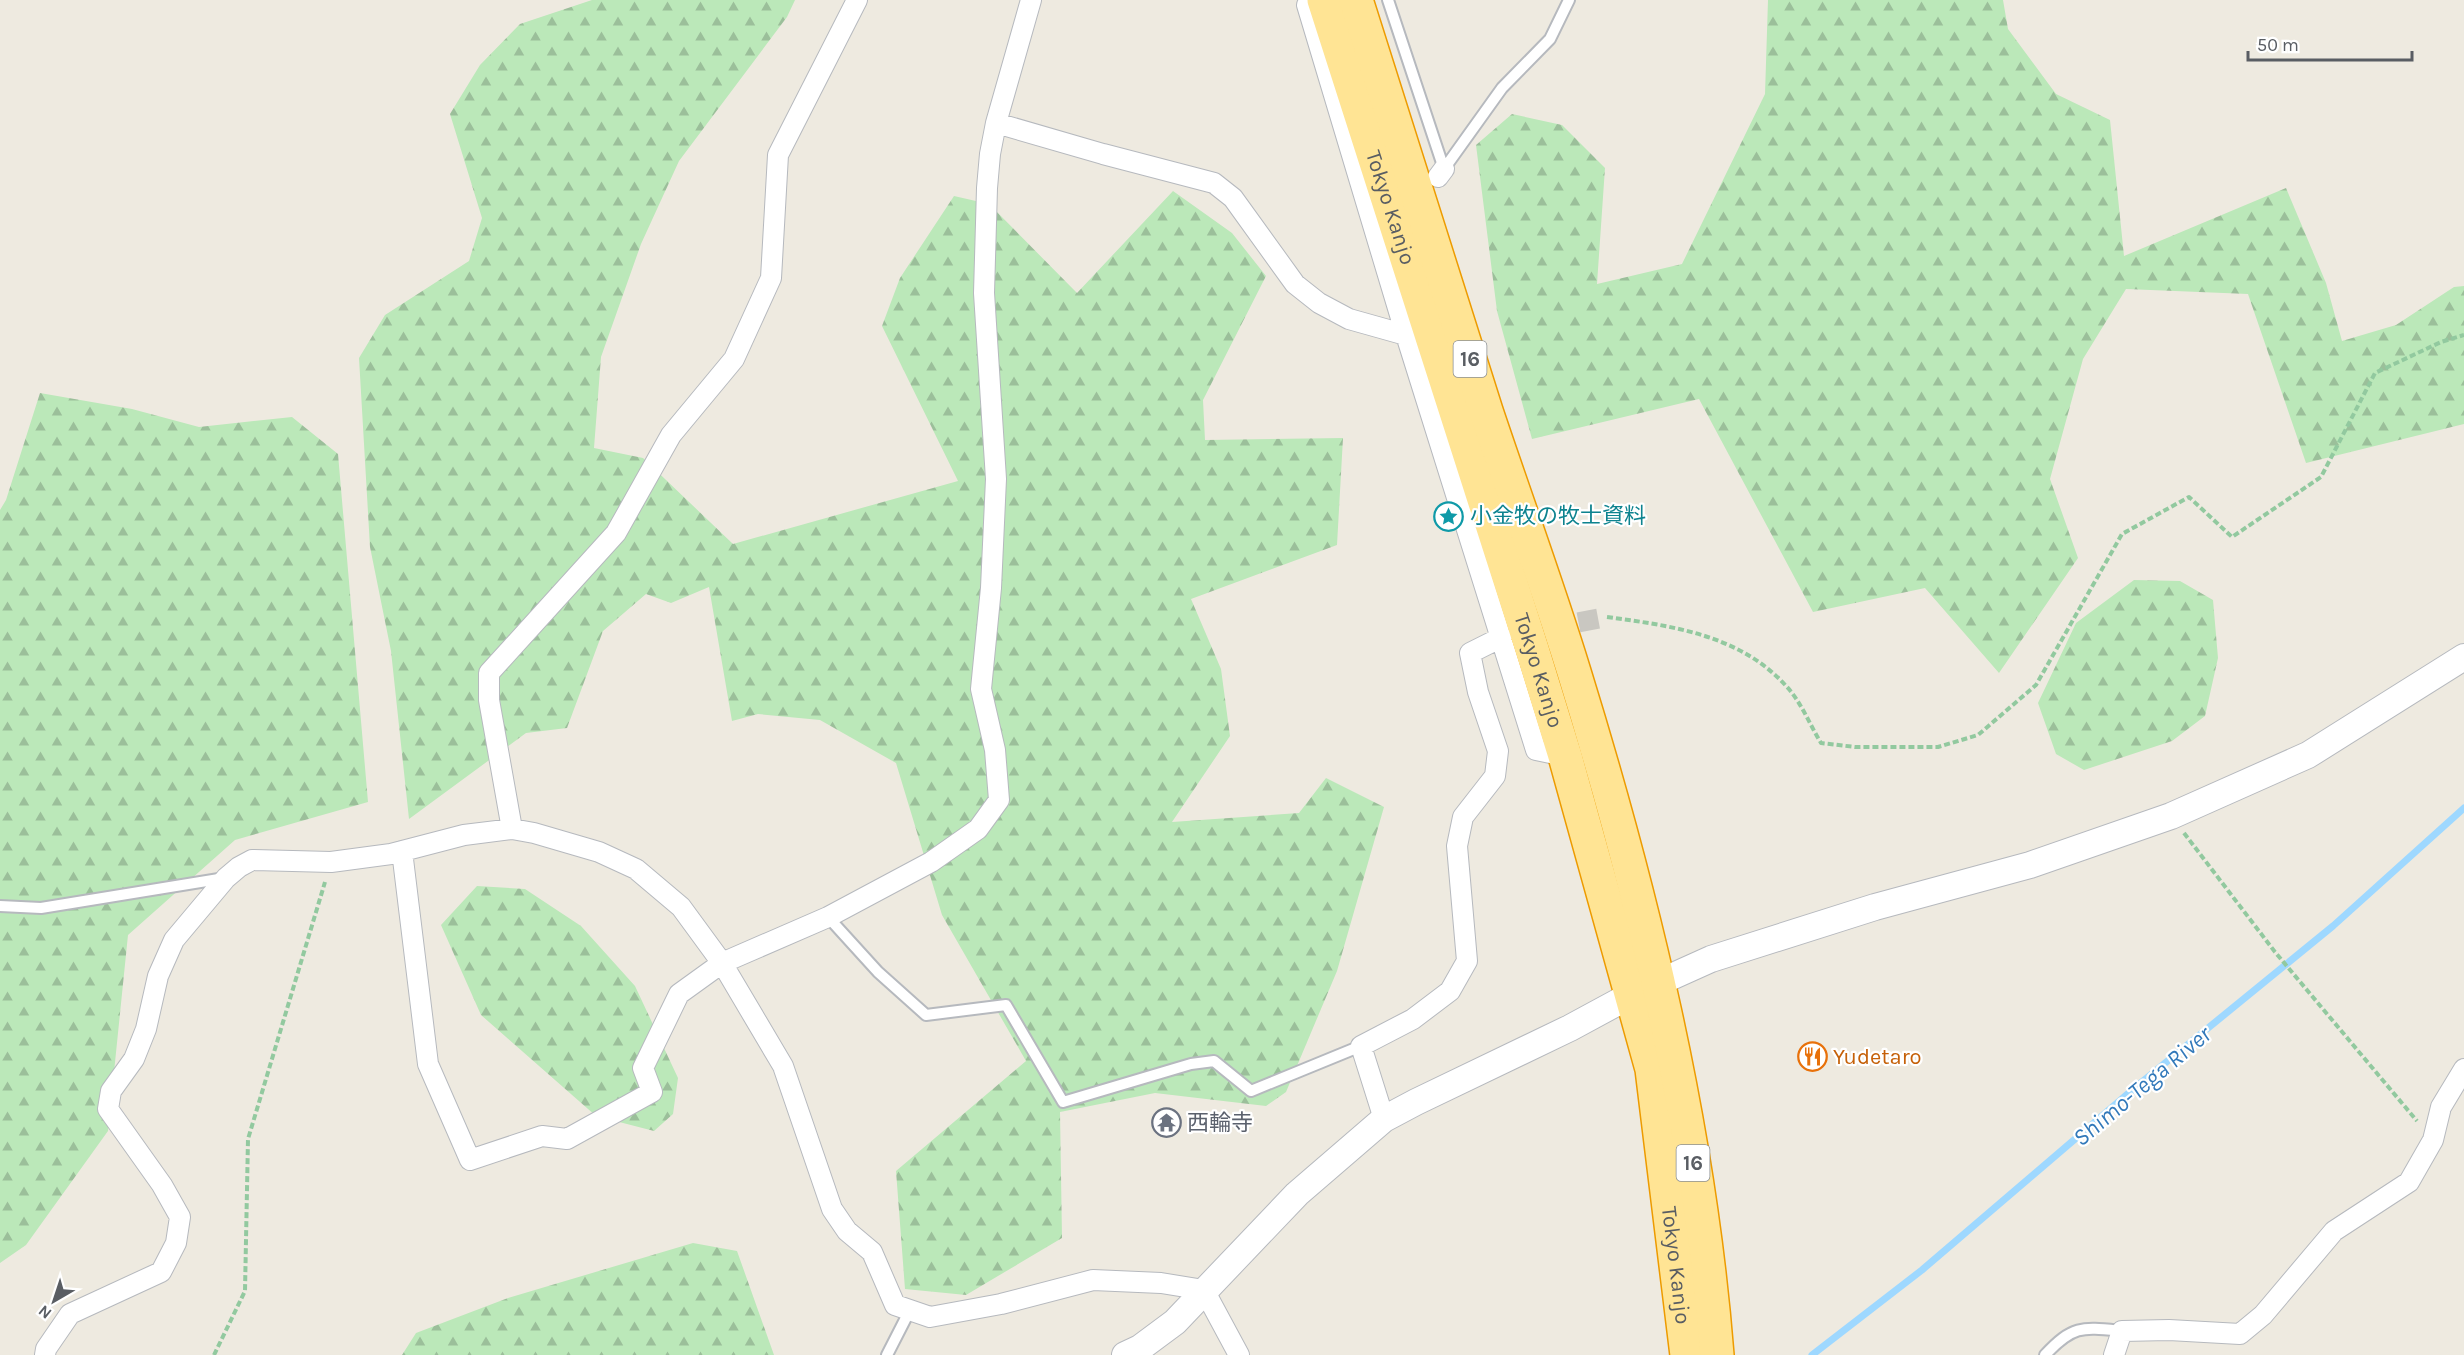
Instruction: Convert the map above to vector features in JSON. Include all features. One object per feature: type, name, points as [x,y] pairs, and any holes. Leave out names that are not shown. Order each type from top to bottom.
[{"type":"highway","name":"Tokyo Kanjo","points":[[1324,0],[1472,416],[1574,671],[1641,911],[1644,990],[1652,1069],[1687,1355]]},
{"type":"highway","name":"Tokyo Kanjo","points":[[1356,0],[1565,756],[1644,990],[1678,1069],[1703,1227],[1717,1355]]},
{"type":"street","points":[[512,829],[489,700],[489,674],[616,533],[671,435],[734,359],[771,278],[778,155],[857,0]]},
{"type":"street","points":[[402,851],[428,1064],[470,1160],[542,1136],[567,1138],[652,1092],[643,1068],[679,994],[722,963],[828,917],[931,862],[978,829],[999,800],[995,750],[981,689],[991,588],[996,479],[984,293],[990,154],[996,123],[1031,0]]},
{"type":"street","points":[[1310,0],[1307,5],[1387,256],[1406,335],[1536,750],[1565,756]]},
{"type":"street","points":[[996,123],[1214,183],[1233,198],[1295,284],[1319,303],[1349,319],[1406,335]]},
{"type":"street","points":[[1384,1119],[1361,1046],[1413,1019],[1450,990],[1467,961],[1457,846],[1463,817],[1495,776],[1498,751],[1478,692],[1470,653],[1502,637]]},
{"type":"street","points":[[1125,1355],[1140,1348],[1175,1322],[1297,1194],[1384,1119],[1711,959],[1875,907],[2030,865],[2171,816],[2308,754],[2464,657]]},
{"type":"street","points":[[45,1355],[46,1349],[70,1314],[161,1272],[176,1243],[180,1217],[162,1185],[108,1109],[111,1091],[134,1059],[146,1029],[158,976],[174,940],[226,878],[252,860],[331,862],[402,851],[464,835],[512,829],[599,852],[636,869],[681,907],[722,963],[783,1066],[832,1209],[847,1231],[872,1252],[895,1305],[930,1317],[1001,1304],[1094,1280],[1161,1283],[1204,1290]]},
{"type":"street","points":[[2114,1355],[2122,1331],[2169,1330],[2240,1334],[2263,1315],[2334,1231],[2409,1182],[2433,1140],[2441,1107],[2464,1069]]},
{"type":"street","points":[[1204,1290],[1239,1355]]},
{"type":"lane","points":[[1388,0],[1441,173],[1502,88],[1550,39],[1569,0]]},
{"type":"lane","points":[[0,906],[41,908],[226,878]]},
{"type":"lane","points":[[828,917],[878,972],[926,1015],[1006,1005],[1064,1102],[1191,1064],[1214,1061],[1251,1091],[1361,1046]]},
{"type":"lane","points":[[887,1355],[910,1310]]},
{"type":"lane","points":[[2045,1355],[2064,1335],[2087,1328],[2122,1331]]},
{"type":"path","points":[[1607,617],[1693,631],[1744,651],[1788,688],[1821,743],[1855,747],[1938,747],[1978,735],[2036,685],[2122,534],[2190,497],[2232,537],[2321,477],[2375,373],[2441,342],[2464,336]]},
{"type":"path","points":[[2171,816],[2275,952],[2433,1140]]},
{"type":"path","points":[[214,1355],[245,1291],[248,1139],[331,862]]},
{"type":"green space","points":[[592,0],[795,0],[787,17],[679,161],[641,244],[601,357],[594,448],[643,458],[733,544],[958,481],[882,326],[900,278],[954,196],[989,204],[1077,293],[1173,191],[1232,233],[1266,276],[1203,400],[1205,440],[1343,438],[1337,545],[1191,599],[1221,669],[1230,736],[1172,822],[1299,813],[1326,778],[1384,807],[1337,971],[1286,1092],[1266,1106],[1155,1093],[1060,1112],[1062,1238],[966,1295],[905,1289],[896,1171],[1026,1061],[942,915],[896,763],[820,720],[758,714],[732,721],[709,587],[671,603],[646,594],[603,631],[567,728],[526,733],[409,819],[391,651],[370,547],[359,358],[385,315],[469,261],[482,218],[450,114],[480,65],[520,24]]},
{"type":"green space","points":[[1768,0],[2003,0],[2008,29],[2056,94],[2110,120],[2124,256],[2286,188],[2326,283],[2342,341],[2396,325],[2454,287],[2464,286],[2464,424],[2306,463],[2248,294],[2126,289],[2083,359],[2050,479],[2078,558],[1999,673],[1925,588],[1813,612],[1699,399],[1532,439],[1497,311],[1476,145],[1512,114],[1562,125],[1605,168],[1597,284],[1682,264],[1765,94]]},
{"type":"green space","points":[[40,393],[132,409],[199,427],[292,417],[338,454],[368,802],[235,840],[128,935],[108,1131],[26,1245],[0,1263],[0,510],[6,500]]},
{"type":"green space","points":[[2134,580],[2180,581],[2213,600],[2218,658],[2205,716],[2172,741],[2084,770],[2056,754],[2038,703],[2076,623]]},
{"type":"green space","points":[[477,886],[525,889],[581,926],[635,986],[678,1078],[673,1114],[654,1131],[596,1116],[481,1015],[441,925]]},
{"type":"green space","points":[[693,1243],[737,1251],[774,1355],[402,1355],[416,1333],[508,1298]]},
{"type":"waterway","name":"Shimo-Tega River","points":[[1812,1355],[1922,1270],[2137,1086],[2333,926],[2464,808]]},
{"type":"tunnel","points":[[1549,628],[1607,617]]},
{"type":"place","name":"小金牧の牧士資料","points":[[1449,516]]},
{"type":"place","name":"Yudetaro","points":[[1812,1057]]},
{"type":"place","name":"西輪寺","points":[[1166,1123]]}]
